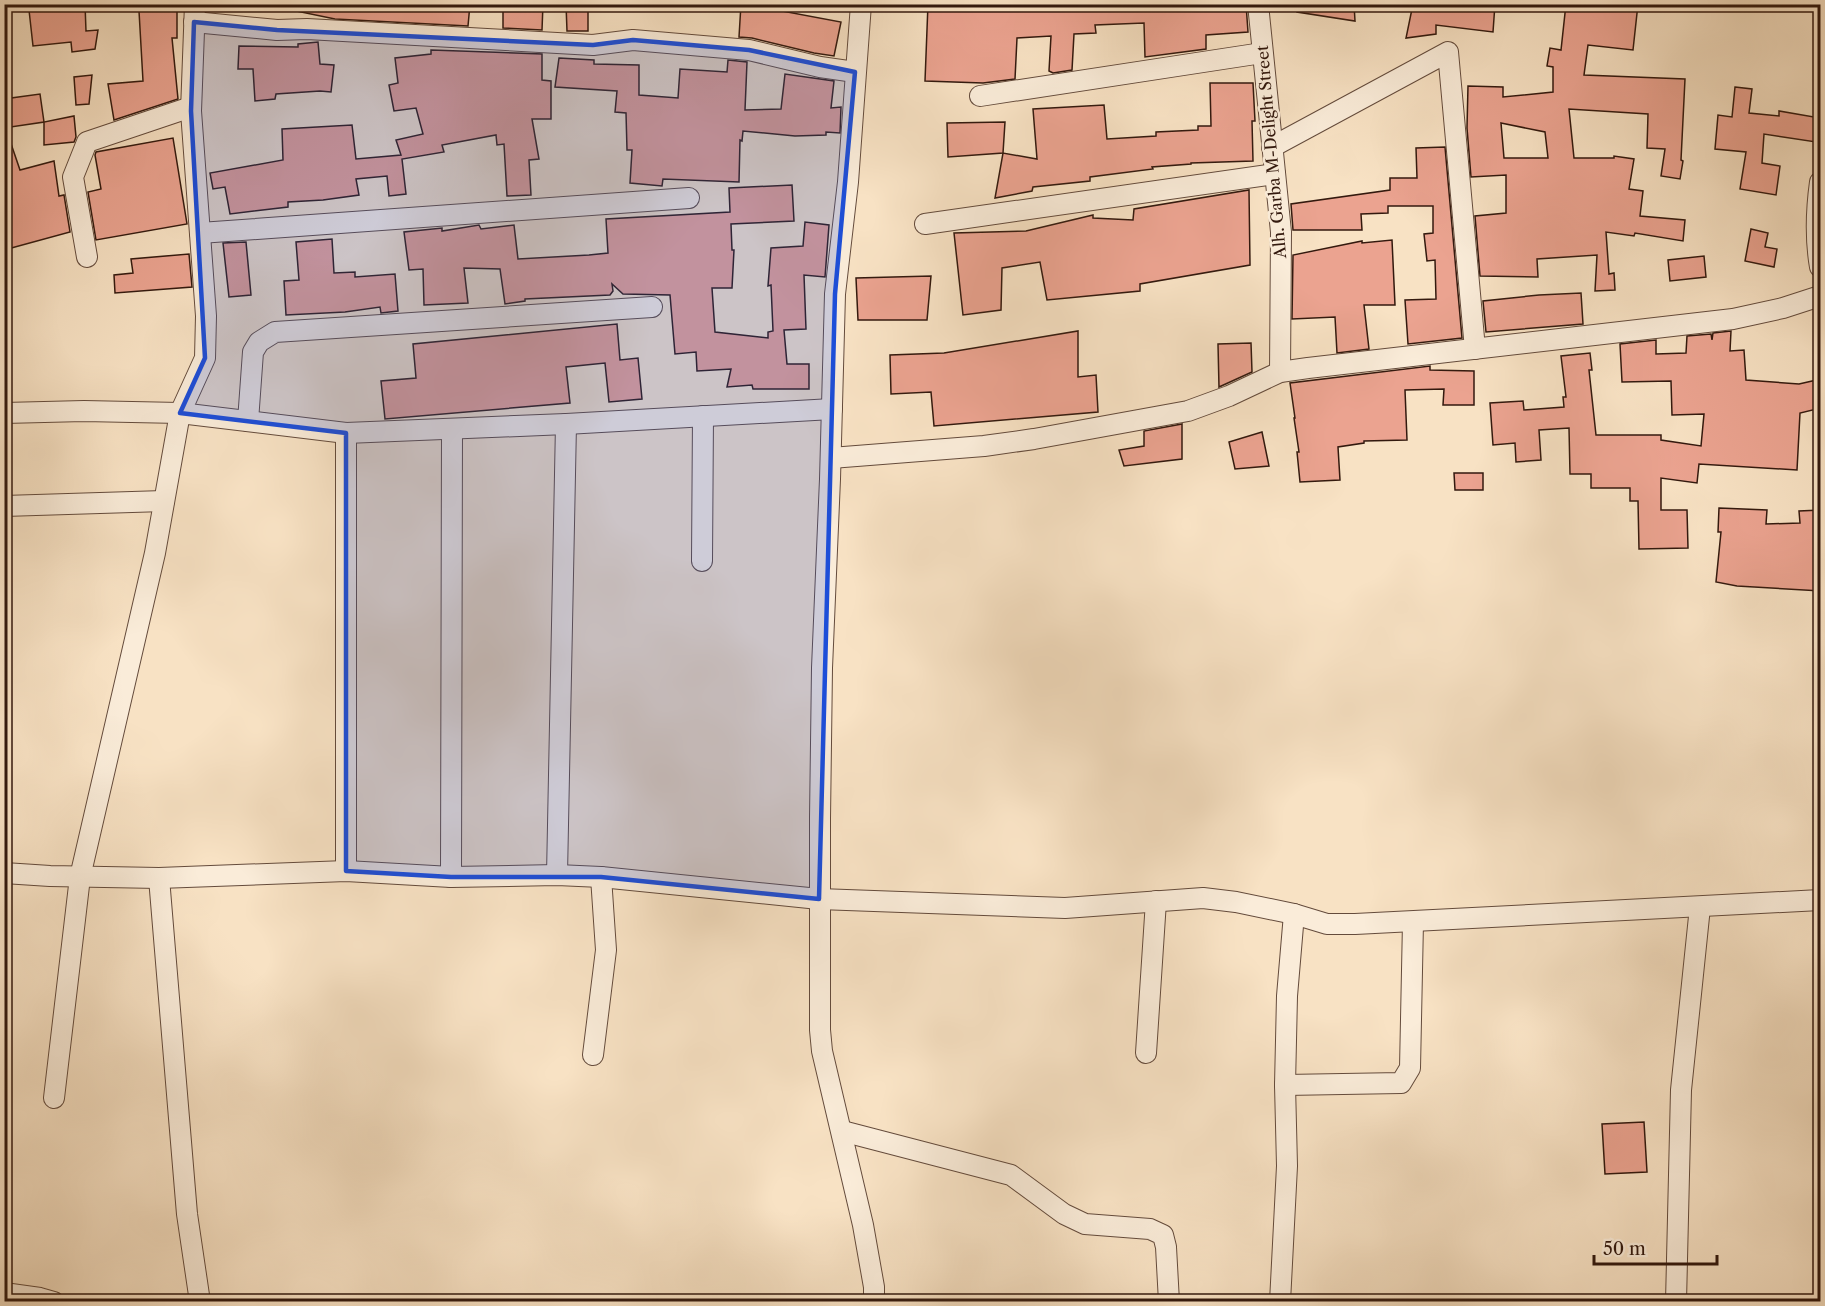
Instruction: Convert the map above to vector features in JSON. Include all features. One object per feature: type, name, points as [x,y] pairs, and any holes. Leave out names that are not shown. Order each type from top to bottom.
[{"type":"street","points":[[861,4],[848,182],[835,294],[822,669],[820,1030],[822,1051],[867,1246],[874,1287],[874,1302]]},
{"type":"street","name":"Alh. Garba M-Delight Street","points":[[1258,4],[1281,232],[1280,372]]},
{"type":"street","points":[[54,1098],[80,877],[155,553],[180,413],[205,358],[206,316],[191,107],[195,13],[278,30],[307,29],[593,45],[633,39],[749,50],[820,68],[855,72]]},
{"type":"street","points":[[1272,147],[1448,52],[1475,349]]},
{"type":"street","points":[[980,96],[1262,53]]},
{"type":"street","points":[[87,257],[74,177],[87,142],[191,107]]},
{"type":"street","points":[[925,224],[1275,174]]},
{"type":"street","points":[[1821,182],[1816,228],[1821,267]]},
{"type":"street","points":[[200,233],[688,198]]},
{"type":"street","points":[[831,459],[984,446],[1034,439],[1188,411],[1229,396],[1280,372],[1733,319],[1783,308],[1821,296]]},
{"type":"street","points":[[248,421],[253,352],[259,342],[275,332],[652,307]]},
{"type":"street","points":[[4,413],[84,411],[180,413],[346,433],[566,424],[832,409]]},
{"type":"street","points":[[702,561],[703,416]]},
{"type":"street","points":[[556,875],[566,424]]},
{"type":"street","points":[[451,877],[452,429]]},
{"type":"street","points":[[345,871],[346,433]]},
{"type":"street","points":[[4,506],[164,501]]},
{"type":"street","points":[[4,873],[159,878],[345,871],[451,877],[556,875],[601,877],[819,899],[1065,908],[1203,898],[1294,914],[1326,924],[1413,922],[1821,900]]},
{"type":"street","points":[[593,1055],[606,950],[601,877]]},
{"type":"street","points":[[159,878],[187,1214],[200,1302]]},
{"type":"street","points":[[1146,1053],[1156,901]]},
{"type":"street","points":[[1676,1302],[1681,1090],[1700,907]]},
{"type":"street","points":[[1280,1302],[1287,1166],[1285,1085],[1287,996],[1294,914]]},
{"type":"street","points":[[1285,1085],[1401,1083],[1410,1068],[1413,922]]},
{"type":"street","points":[[842,1131],[1011,1175],[1064,1214],[1085,1224],[1150,1229],[1163,1235],[1166,1247],[1169,1302]]},
{"type":"street","points":[[4,1293],[54,1302]]},
{"type":"highlighted area","points":[[194,22],[277,30],[593,45],[633,40],[749,50],[855,72],[835,294],[819,899],[601,877],[451,877],[346,871],[346,433],[180,413],[205,358],[191,111]]},
{"type":"building","points":[[85,4],[86,31],[98,30],[95,49],[72,52],[71,42],[33,46],[29,10]]},
{"type":"building","points":[[142,4],[177,4],[177,38],[172,38],[178,99],[114,120],[108,84],[143,81],[139,11],[142,11]]},
{"type":"building","points":[[297,4],[470,4],[468,26],[335,19],[296,11]]},
{"type":"building","points":[[503,4],[543,4],[542,30],[503,28]]},
{"type":"building","points":[[566,4],[588,4],[588,31],[567,31]]},
{"type":"building","points":[[741,4],[761,4],[761,7],[841,22],[834,56],[739,37]]},
{"type":"building","points":[[928,4],[1246,4],[1248,32],[1206,35],[1206,49],[1145,57],[1144,23],[1095,25],[1096,33],[1074,34],[1072,70],[1053,73],[1049,71],[1051,36],[1017,38],[1015,79],[983,83],[925,81]]},
{"type":"building","points":[[1297,4],[1354,4],[1355,21],[1297,12]]},
{"type":"building","points":[[1413,4],[1495,4],[1493,32],[1436,25],[1436,34],[1406,38]]},
{"type":"building","points":[[1566,4],[1638,4],[1633,50],[1588,45],[1584,75],[1685,79],[1681,160],[1683,161],[1680,179],[1661,176],[1665,149],[1647,148],[1648,114],[1569,109],[1574,158],[1614,158],[1614,156],[1634,159],[1629,189],[1643,191],[1640,216],[1685,220],[1683,241],[1635,233],[1634,236],[1606,232],[1609,274],[1614,273],[1615,290],[1595,291],[1597,255],[1537,259],[1538,277],[1480,276],[1475,216],[1506,213],[1506,175],[1471,177],[1467,128],[1468,86],[1503,87],[1503,97],[1553,92],[1553,67],[1547,66],[1550,48],[1561,50]],"holes":[[[1501,123],[1545,132],[1548,158],[1504,158]]]},
{"type":"building","points":[[318,42],[320,64],[334,65],[331,92],[276,94],[275,99],[255,101],[253,69],[238,69],[239,46],[298,47],[298,44]]},
{"type":"building","points":[[431,50],[542,54],[542,80],[551,81],[551,119],[532,119],[539,159],[529,160],[531,195],[507,196],[504,144],[497,145],[496,135],[442,145],[444,152],[402,159],[406,194],[389,196],[387,176],[356,179],[359,195],[288,202],[288,207],[230,214],[225,187],[213,189],[210,173],[283,160],[282,129],[352,125],[356,159],[401,155],[396,140],[423,134],[416,108],[394,111],[389,85],[398,83],[395,58],[431,54]]},
{"type":"building","points":[[559,58],[594,60],[594,64],[639,65],[639,95],[678,98],[680,69],[727,72],[728,60],[747,62],[745,110],[781,109],[785,74],[834,81],[831,108],[841,107],[840,133],[826,132],[826,135],[795,136],[743,131],[742,141],[740,140],[739,182],[663,179],[662,186],[630,183],[632,150],[627,150],[626,113],[615,112],[617,91],[555,87]]},
{"type":"building","points":[[92,75],[89,104],[76,105],[74,77]]},
{"type":"building","points":[[1210,83],[1253,83],[1255,121],[1252,121],[1253,161],[1152,167],[1153,169],[1090,177],[1090,181],[1033,187],[1032,191],[995,198],[1003,153],[1037,159],[1033,109],[1104,105],[1107,139],[1156,136],[1156,132],[1198,130],[1198,126],[1211,126]]},
{"type":"building","points":[[1735,87],[1752,89],[1749,113],[1779,116],[1779,111],[1820,118],[1816,142],[1764,134],[1762,163],[1780,166],[1776,195],[1740,189],[1746,152],[1715,149],[1718,115],[1732,117]]},
{"type":"building","points":[[40,94],[44,122],[4,128],[4,99]]},
{"type":"building","points":[[74,116],[76,137],[74,142],[44,145],[44,122]]},
{"type":"building","points":[[1005,122],[1003,153],[948,157],[947,123]]},
{"type":"building","points":[[4,132],[7,132],[20,170],[54,161],[59,196],[64,195],[70,232],[4,250]]},
{"type":"building","points":[[173,138],[187,224],[96,240],[88,192],[101,189],[96,152]]},
{"type":"building","points":[[1445,147],[1462,338],[1408,344],[1405,300],[1436,299],[1435,260],[1427,261],[1424,234],[1433,233],[1433,206],[1388,206],[1388,213],[1361,214],[1362,230],[1293,230],[1291,204],[1390,190],[1390,178],[1417,178],[1416,148]]},
{"type":"building","points":[[792,185],[794,221],[731,224],[732,250],[734,250],[732,288],[712,288],[715,332],[768,338],[768,332],[773,331],[771,285],[768,286],[771,248],[803,246],[805,222],[829,225],[825,277],[804,275],[806,329],[784,330],[787,364],[809,364],[809,389],[753,389],[752,385],[727,387],[731,369],[697,371],[696,352],[675,354],[670,295],[623,294],[612,284],[613,291],[610,295],[525,299],[525,301],[505,304],[500,269],[464,268],[468,303],[424,305],[423,269],[409,270],[404,232],[442,228],[442,231],[479,225],[481,229],[514,225],[518,259],[608,253],[606,219],[730,212],[729,188]]},
{"type":"building","points":[[1249,190],[1250,265],[1140,284],[1140,291],[1047,300],[1040,262],[1002,268],[1001,310],[963,315],[954,233],[1026,231],[1093,215],[1093,218],[1133,220],[1134,209]]},
{"type":"building","points":[[1751,229],[1768,233],[1765,247],[1777,249],[1774,267],[1745,261]]},
{"type":"building","points":[[332,239],[334,273],[355,272],[355,277],[395,274],[398,311],[381,313],[380,307],[345,312],[286,315],[284,281],[299,280],[296,242]]},
{"type":"building","points":[[1392,240],[1395,305],[1364,305],[1369,349],[1337,353],[1335,317],[1292,319],[1293,255],[1362,241],[1362,243]]},
{"type":"building","points":[[246,242],[251,295],[229,297],[223,243]]},
{"type":"building","points":[[189,254],[192,287],[115,293],[114,275],[133,273],[131,259]]},
{"type":"building","points":[[1704,256],[1706,277],[1670,281],[1668,260]]},
{"type":"building","points":[[931,276],[927,320],[858,320],[856,278]]},
{"type":"building","points":[[1581,293],[1583,324],[1486,332],[1483,301]]},
{"type":"building","points":[[617,324],[620,360],[638,358],[642,399],[609,402],[605,363],[566,367],[570,403],[385,419],[381,381],[416,378],[413,344]]},
{"type":"building","points":[[1078,331],[1078,377],[1096,375],[1098,412],[934,426],[931,392],[891,394],[890,355],[944,353]]},
{"type":"building","points":[[1731,331],[1730,351],[1744,350],[1746,380],[1799,384],[1821,379],[1821,408],[1800,413],[1797,470],[1699,464],[1697,483],[1661,478],[1661,510],[1687,510],[1688,548],[1639,549],[1638,501],[1630,501],[1630,488],[1591,488],[1591,474],[1570,474],[1569,428],[1539,430],[1541,460],[1516,462],[1515,443],[1493,445],[1490,403],[1523,401],[1524,410],[1564,407],[1563,397],[1566,397],[1561,356],[1590,353],[1592,370],[1589,370],[1596,435],[1661,435],[1661,440],[1701,446],[1704,414],[1672,415],[1671,381],[1622,382],[1620,344],[1656,340],[1656,354],[1686,353],[1687,336],[1711,334],[1712,340],[1713,333]]},
{"type":"building","points":[[1251,343],[1252,372],[1219,387],[1218,344]]},
{"type":"building","points":[[1430,366],[1430,370],[1474,371],[1474,405],[1443,405],[1444,389],[1405,390],[1407,440],[1364,441],[1364,443],[1338,447],[1340,480],[1300,482],[1297,452],[1299,452],[1290,383]]},
{"type":"building","points":[[1182,424],[1182,459],[1124,466],[1119,450],[1144,446],[1144,431]]},
{"type":"building","points":[[1262,432],[1269,466],[1235,469],[1229,442]]},
{"type":"building","points":[[1454,473],[1483,473],[1483,490],[1455,490]]},
{"type":"building","points":[[1719,508],[1767,510],[1766,524],[1800,523],[1799,511],[1821,510],[1821,591],[1737,586],[1716,582],[1721,532],[1718,532]]},
{"type":"building","points":[[1644,1122],[1647,1172],[1605,1174],[1602,1124]]}]
